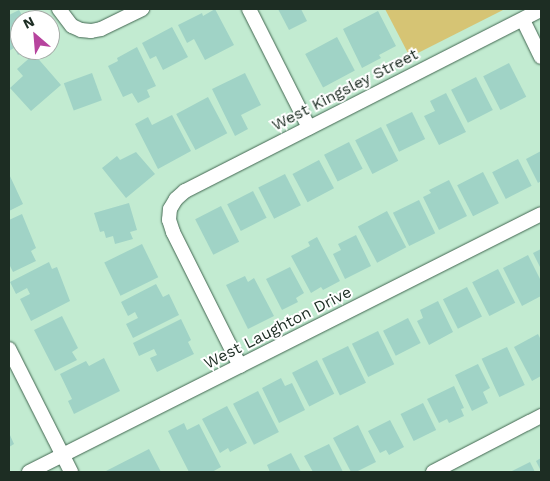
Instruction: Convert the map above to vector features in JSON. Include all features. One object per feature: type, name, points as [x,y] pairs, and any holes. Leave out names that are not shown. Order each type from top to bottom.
[{"type":"street","points":[[59,9],[72,26],[81,30],[101,29],[142,9]]},
{"type":"street","points":[[249,9],[309,128]]},
{"type":"street","name":"West Kingsley Street","points":[[240,366],[173,232],[169,220],[170,208],[185,191],[541,10]]},
{"type":"street","points":[[523,20],[541,58]]},
{"type":"street","name":"West Laughton Drive","points":[[29,472],[541,214]]},
{"type":"street","points":[[9,348],[71,472]]},
{"type":"street","points":[[434,472],[541,416]]},
{"type":"shaded area","points":[[385,9],[505,9],[410,57]]},
{"type":"building","points":[[215,9],[234,45],[205,60],[194,39],[187,43],[178,25],[202,13],[203,16]]},
{"type":"building","points":[[278,9],[301,9],[307,21],[289,30]]},
{"type":"building","points":[[378,11],[396,46],[379,55],[381,58],[362,68],[343,29]]},
{"type":"building","points":[[10,14],[9,51],[9,15]]},
{"type":"building","points":[[172,27],[188,57],[163,70],[156,56],[150,59],[142,43]]},
{"type":"building","points":[[337,37],[355,71],[323,87],[305,54]]},
{"type":"building","points":[[137,47],[156,86],[147,90],[150,97],[138,103],[132,93],[123,97],[108,66],[118,61],[117,58]]},
{"type":"building","points":[[27,60],[39,60],[61,85],[31,111],[10,88],[23,76],[17,69]]},
{"type":"building","points":[[509,63],[526,97],[500,110],[483,76]]},
{"type":"building","points":[[92,73],[102,100],[74,111],[64,83]]},
{"type":"building","points":[[245,73],[261,105],[241,115],[248,129],[235,136],[212,89]]},
{"type":"building","points":[[476,77],[493,110],[468,123],[451,90]]},
{"type":"building","points":[[446,93],[466,132],[439,145],[424,116],[435,111],[430,101]]},
{"type":"building","points":[[208,97],[227,133],[195,150],[176,114]]},
{"type":"building","points":[[412,112],[425,139],[399,152],[386,125]]},
{"type":"building","points":[[172,115],[191,151],[158,169],[135,124],[148,117],[152,125]]},
{"type":"building","points":[[381,127],[398,161],[372,174],[355,140]]},
{"type":"building","points":[[349,142],[363,169],[338,181],[324,155]]},
{"type":"building","points":[[541,151],[541,181],[538,183],[526,159]]},
{"type":"building","points":[[136,152],[155,174],[126,198],[102,168],[117,156],[120,160]]},
{"type":"building","points":[[518,159],[532,186],[506,199],[492,172]]},
{"type":"building","points":[[319,160],[334,188],[308,202],[293,174]]},
{"type":"building","points":[[483,172],[499,203],[473,216],[457,185]]},
{"type":"building","points":[[9,174],[23,204],[9,211]]},
{"type":"building","points":[[285,174],[301,205],[274,219],[258,188]]},
{"type":"building","points":[[449,180],[467,216],[439,230],[423,197],[431,193],[429,190]]},
{"type":"building","points":[[253,191],[267,218],[241,231],[227,204]]},
{"type":"building","points":[[419,200],[435,233],[409,246],[393,213]]},
{"type":"building","points":[[129,203],[137,230],[130,232],[133,239],[115,244],[113,236],[106,238],[104,231],[100,232],[94,213]]},
{"type":"building","points":[[221,206],[239,242],[213,255],[195,219]]},
{"type":"building","points":[[387,211],[406,247],[377,263],[358,226]]},
{"type":"building","points":[[22,214],[36,248],[31,251],[36,261],[13,272],[9,264],[9,220]]},
{"type":"building","points":[[356,235],[371,266],[345,279],[333,254],[341,250],[338,244]]},
{"type":"building","points":[[317,237],[340,281],[323,290],[321,287],[311,293],[291,256],[310,246],[308,242]]},
{"type":"building","points":[[142,244],[158,277],[120,296],[104,262]]},
{"type":"building","points":[[541,249],[541,269],[533,253]]},
{"type":"building","points":[[528,255],[541,281],[541,296],[522,306],[503,268]]},
{"type":"building","points":[[49,262],[52,269],[57,267],[70,301],[31,321],[20,299],[30,294],[27,288],[16,294],[10,282]]},
{"type":"building","points":[[290,267],[304,293],[296,298],[298,302],[282,310],[266,279]]},
{"type":"building","points":[[498,269],[515,303],[489,316],[472,282]]},
{"type":"building","points":[[245,276],[248,282],[254,278],[274,316],[248,329],[226,285]]},
{"type":"building","points":[[156,284],[163,297],[169,294],[179,315],[133,338],[126,324],[138,318],[135,312],[128,316],[121,302]]},
{"type":"building","points":[[467,287],[482,316],[458,329],[443,299]]},
{"type":"building","points":[[438,301],[453,332],[429,345],[417,321],[423,318],[420,310]]},
{"type":"building","points":[[62,316],[78,348],[72,352],[77,360],[55,371],[34,330]]},
{"type":"building","points":[[408,318],[421,343],[396,356],[383,331]]},
{"type":"building","points":[[181,319],[191,340],[188,342],[194,354],[157,372],[150,358],[157,355],[154,349],[139,356],[133,343]]},
{"type":"building","points":[[378,331],[394,364],[368,377],[352,344]]},
{"type":"building","points":[[538,334],[541,340],[541,376],[532,381],[514,347]]},
{"type":"building","points":[[348,346],[366,383],[340,396],[322,359]]},
{"type":"building","points":[[507,347],[525,385],[499,397],[482,359]]},
{"type":"building","points":[[104,358],[120,391],[74,414],[68,401],[72,399],[60,374],[86,361],[89,366]]},
{"type":"building","points":[[317,360],[334,394],[309,407],[292,373]]},
{"type":"building","points":[[478,364],[490,388],[483,392],[488,403],[472,411],[455,375]]},
{"type":"building","points":[[281,378],[285,386],[292,383],[305,410],[279,423],[262,388]]},
{"type":"building","points":[[454,386],[464,408],[461,409],[464,416],[449,423],[447,419],[439,423],[427,399]]},
{"type":"building","points":[[258,391],[279,432],[254,445],[233,404]]},
{"type":"building","points":[[423,403],[436,430],[414,441],[401,414]]},
{"type":"building","points":[[227,406],[247,443],[230,452],[228,448],[220,453],[202,419]]},
{"type":"building","points":[[390,420],[404,447],[389,455],[386,450],[380,453],[368,431]]},
{"type":"building","points":[[184,423],[187,430],[199,424],[221,467],[212,472],[189,472],[168,431]]},
{"type":"building","points":[[358,425],[376,462],[356,472],[351,472],[333,438]]},
{"type":"building","points":[[9,433],[14,444],[9,447]]},
{"type":"building","points":[[329,444],[343,472],[313,472],[304,456]]},
{"type":"building","points":[[149,449],[161,472],[104,472]]},
{"type":"building","points":[[291,453],[301,472],[270,472],[267,465]]},
{"type":"building","points":[[541,458],[541,471],[536,461]]},
{"type":"building","points":[[530,462],[535,472],[510,472]]}]
